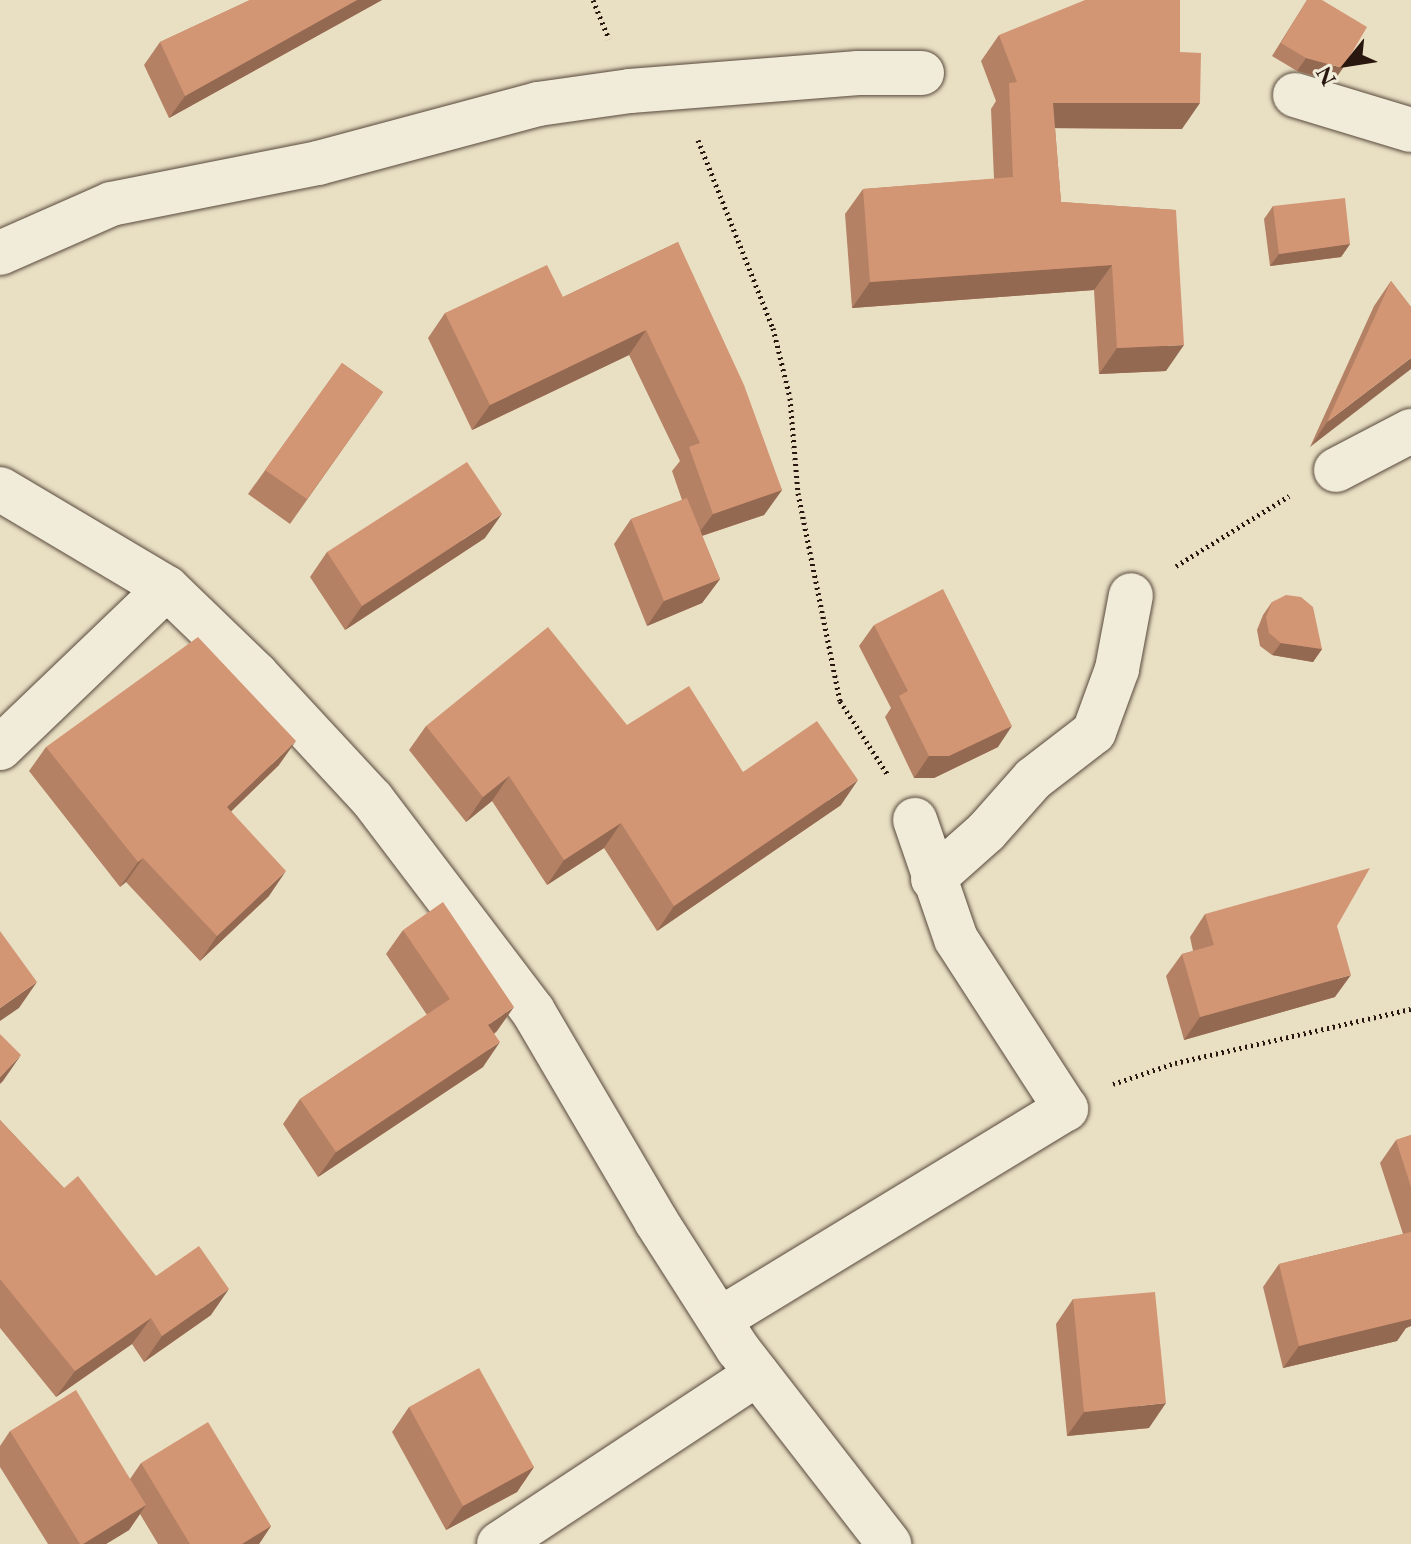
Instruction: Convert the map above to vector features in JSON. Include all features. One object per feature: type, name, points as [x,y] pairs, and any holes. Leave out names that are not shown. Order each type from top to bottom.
[{"type":"street","points":[[0,253],[111,204],[318,163],[538,104],[688,87],[858,73],[922,73]]},
{"type":"street","points":[[1295,95],[1411,130]]},
{"type":"street","points":[[1336,470],[1411,431]]},
{"type":"street","points":[[0,489],[167,588],[372,799],[524,998],[720,1319],[757,1374],[889,1544]]},
{"type":"street","points":[[0,748],[167,588]]},
{"type":"street","points":[[933,879],[986,832],[1033,779],[1094,732],[1117,669],[1131,595]]},
{"type":"street","points":[[720,1319],[1066,1109],[956,939],[915,820]]},
{"type":"street","points":[[499,1544],[757,1374]]},
{"type":"path","points":[[688,87],[700,151],[773,328],[790,398],[800,507],[840,701],[915,820]]},
{"type":"path","points":[[1131,595],[1254,515],[1336,470]]},
{"type":"path","points":[[1066,1109],[1124,1078],[1175,1063],[1411,1009]]},
{"type":"building","points":[[250,0],[357,0],[185,96],[160,42]]},
{"type":"building","points":[[1085,0],[1180,0],[1180,52],[1201,53],[1200,103],[1053,103],[1061,202],[1176,210],[1184,345],[1117,348],[1112,265],[870,282],[863,189],[1013,177],[1009,83],[1017,82],[999,35]]},
{"type":"building","points":[[1307,0],[1322,0],[1367,27],[1343,68],[1306,58],[1281,43]]},
{"type":"building","points":[[1345,198],[1350,244],[1279,254],[1273,206]]},
{"type":"building","points":[[678,242],[744,385],[782,490],[713,514],[689,447],[700,443],[646,330],[490,405],[445,313],[547,265],[563,297]]},
{"type":"building","points":[[1391,281],[1411,307],[1411,358],[1327,422]]},
{"type":"building","points":[[342,363],[383,392],[307,499],[265,470]]},
{"type":"building","points":[[467,462],[502,514],[362,606],[327,552]]},
{"type":"building","points":[[687,498],[720,579],[664,601],[631,519]]},
{"type":"building","points":[[943,589],[1012,726],[949,756],[929,756],[899,696],[908,691],[874,625]]},
{"type":"building","points":[[1286,595],[1301,597],[1313,607],[1322,649],[1281,643],[1269,633],[1266,617],[1272,602]]},
{"type":"building","points":[[548,627],[627,725],[689,686],[743,772],[817,721],[858,780],[674,906],[621,823],[564,860],[509,776],[483,797],[426,726]]},
{"type":"building","points":[[198,637],[296,741],[227,807],[286,871],[217,936],[143,858],[138,862],[46,747]]},
{"type":"building","points":[[1370,868],[1337,926],[1351,975],[1200,1017],[1182,954],[1214,945],[1205,914]]},
{"type":"building","points":[[443,902],[514,1007],[488,1025],[500,1042],[336,1152],[300,1099],[450,999],[403,930]]},
{"type":"building","points":[[0,931],[37,982],[0,1008]]},
{"type":"building","points":[[0,1034],[21,1055],[0,1077]]},
{"type":"building","points":[[0,1120],[64,1188],[78,1176],[156,1276],[199,1246],[229,1289],[162,1336],[151,1318],[75,1371],[0,1279]]},
{"type":"building","points":[[1411,1135],[1411,1187],[1396,1140]]},
{"type":"building","points":[[1411,1232],[1411,1319],[1299,1346],[1279,1264]]},
{"type":"building","points":[[1155,1292],[1166,1403],[1084,1412],[1073,1299]]},
{"type":"building","points":[[479,1368],[534,1467],[463,1506],[409,1407]]},
{"type":"building","points":[[76,1390],[146,1505],[83,1544],[80,1544],[10,1431]]},
{"type":"building","points":[[208,1422],[271,1526],[242,1544],[190,1544],[141,1463]]}]
